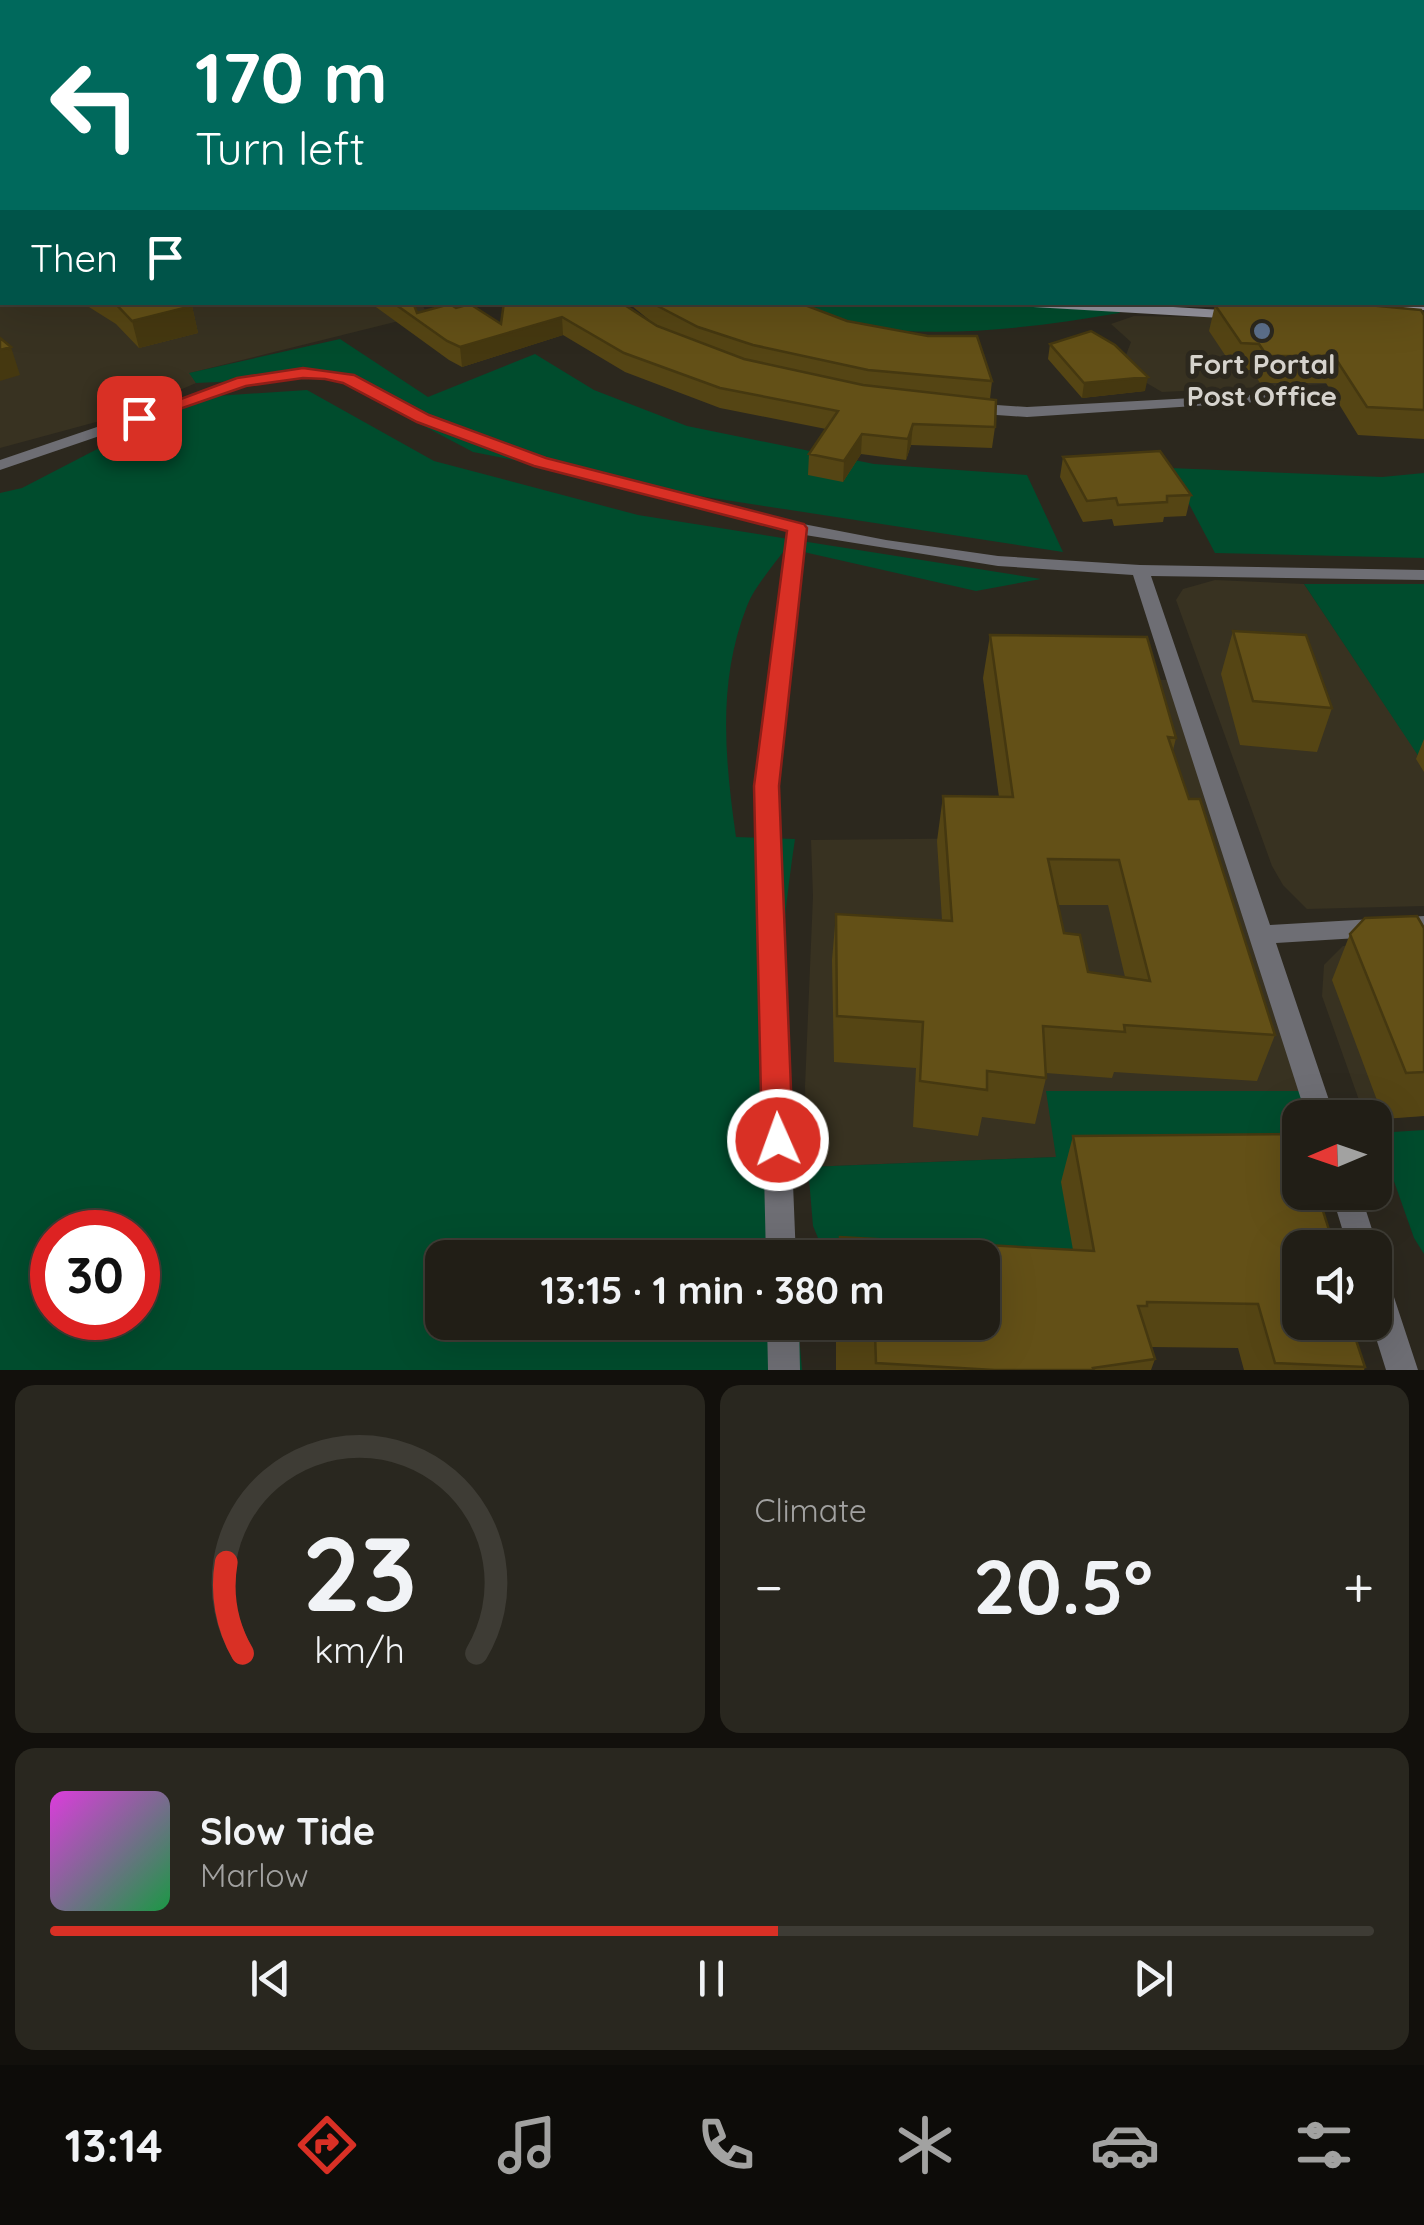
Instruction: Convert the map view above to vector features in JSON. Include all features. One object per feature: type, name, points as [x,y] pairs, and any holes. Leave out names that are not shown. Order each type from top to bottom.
[{"type":"main road","points":[[1066,305],[1247,316]]},
{"type":"main road","points":[[1356,312],[1424,306]]},
{"type":"street","points":[[0,465],[243,382],[303,373],[325,374],[348,379],[423,418],[540,462],[797,528],[998,561],[1140,570],[1424,575]]},
{"type":"street","points":[[946,406],[1027,412],[1266,398]]},
{"type":"street","points":[[780,1240],[766,786],[797,528]]},
{"type":"street","points":[[1140,570],[1314,1100]]},
{"type":"street","points":[[1263,935],[1424,925]]},
{"type":"street","points":[[1392,1339],[1402,1370],[1424,1368]]},
{"type":"street","points":[[783,1340],[784,1370]]},
{"type":"shaded area","points":[[0,305],[422,305],[427,314],[190,373],[196,383],[122,415],[0,448]]},
{"type":"shaded area","points":[[1134,316],[1267,318],[1364,382],[1162,392],[1121,368],[1131,342],[1111,324]]},
{"type":"shaded area","points":[[1215,580],[1304,584],[1419,756],[1424,756],[1424,906],[1307,909],[1283,885],[1272,866],[1176,600],[1183,589]]},
{"type":"shaded area","points":[[983,678],[1172,680],[1305,1091],[1047,1091],[1057,1157],[808,1167],[805,1087],[813,896],[811,840],[1005,838]]},
{"type":"shaded area","points":[[1394,943],[1424,1116],[1392,1118],[1392,1100],[1359,1100],[1322,996],[1324,965],[1343,946]]},
{"type":"green space","points":[[785,305],[1126,307],[1119,313],[990,330],[925,332],[850,325]]},
{"type":"green space","points":[[340,339],[428,397],[535,354],[594,390],[687,426],[874,464],[1027,475],[1063,552],[680,493],[473,452],[331,377],[196,383],[189,373]]},
{"type":"green space","points":[[307,390],[434,461],[638,515],[1041,579],[976,591],[786,548],[747,606],[737,635],[727,692],[727,750],[736,837],[795,839],[782,942],[775,1048],[774,1154],[780,1240],[425,1240],[425,1340],[799,1340],[802,1370],[0,1370],[0,493],[22,488],[190,401]]},
{"type":"green space","points":[[1170,468],[1382,477],[1424,473],[1424,558],[1215,553]]},
{"type":"green space","points":[[1304,584],[1424,584],[1424,756],[1419,757]]},
{"type":"green space","points":[[1046,1091],[1305,1091],[1307,1100],[1282,1100],[1282,1187],[1078,1282],[1000,1262],[1000,1240],[819,1240],[813,1226],[808,1167],[1056,1157]]},
{"type":"green space","points":[[1424,1130],[1424,1254],[1414,1238],[1392,1176],[1392,1132]]},
{"type":"building","points":[[117,305],[192,306],[132,321]]},
{"type":"building","points":[[396,305],[414,305],[417,313],[446,305],[456,308],[472,305],[501,324],[504,305],[625,305],[657,326],[744,359],[863,385],[996,400],[995,427],[913,424],[908,439],[862,434],[844,461],[809,454],[838,411],[720,388],[624,353],[562,317],[460,347]]},
{"type":"building","points":[[656,305],[805,305],[847,321],[928,336],[977,336],[992,381],[868,370],[753,345],[698,327]]},
{"type":"building","points":[[1215,305],[1368,305],[1421,310],[1424,410],[1367,407],[1334,356],[1267,356],[1259,344],[1241,343]]},
{"type":"building","points":[[1091,331],[1115,345],[1148,377],[1084,383],[1050,344]]},
{"type":"building","points":[[0,338],[11,347],[0,350]]},
{"type":"building","points":[[1160,451],[1191,495],[1167,496],[1167,502],[1118,505],[1116,498],[1087,501],[1063,457]]},
{"type":"building","points":[[1233,631],[1306,635],[1332,708],[1253,701]]},
{"type":"building","points":[[990,635],[1147,637],[1176,738],[1168,737],[1189,799],[1200,799],[1275,1035],[1124,1025],[1125,1032],[1043,1026],[1046,1078],[987,1071],[987,1090],[920,1081],[923,1022],[837,1016],[836,914],[952,921],[943,796],[1013,797]],"holes":[[[1048,859],[1119,860],[1150,981],[1088,972],[1080,935],[1064,933]]]},
{"type":"building","points":[[1417,916],[1424,928],[1424,1072],[1406,1073],[1350,934],[1365,918]]},
{"type":"building","points":[[1282,1134],[1282,1210],[1323,1210],[1329,1230],[1282,1230],[1282,1340],[1356,1340],[1365,1367],[1275,1363],[1258,1304],[1147,1302],[1147,1306],[1138,1306],[1155,1359],[1094,1370],[994,1370],[876,1363],[875,1340],[1000,1340],[1000,1246],[1094,1251],[1073,1136]]},
{"type":"building","points":[[840,1237],[894,1240],[840,1240]]},
{"type":"place","name":"Fort Portal Post Office","points":[[1262,331]]},
{"type":"route","points":[[139,418],[243,382],[303,373],[325,374],[348,379],[423,418],[540,462],[650,487],[797,528],[766,786],[778,1140]]}]
